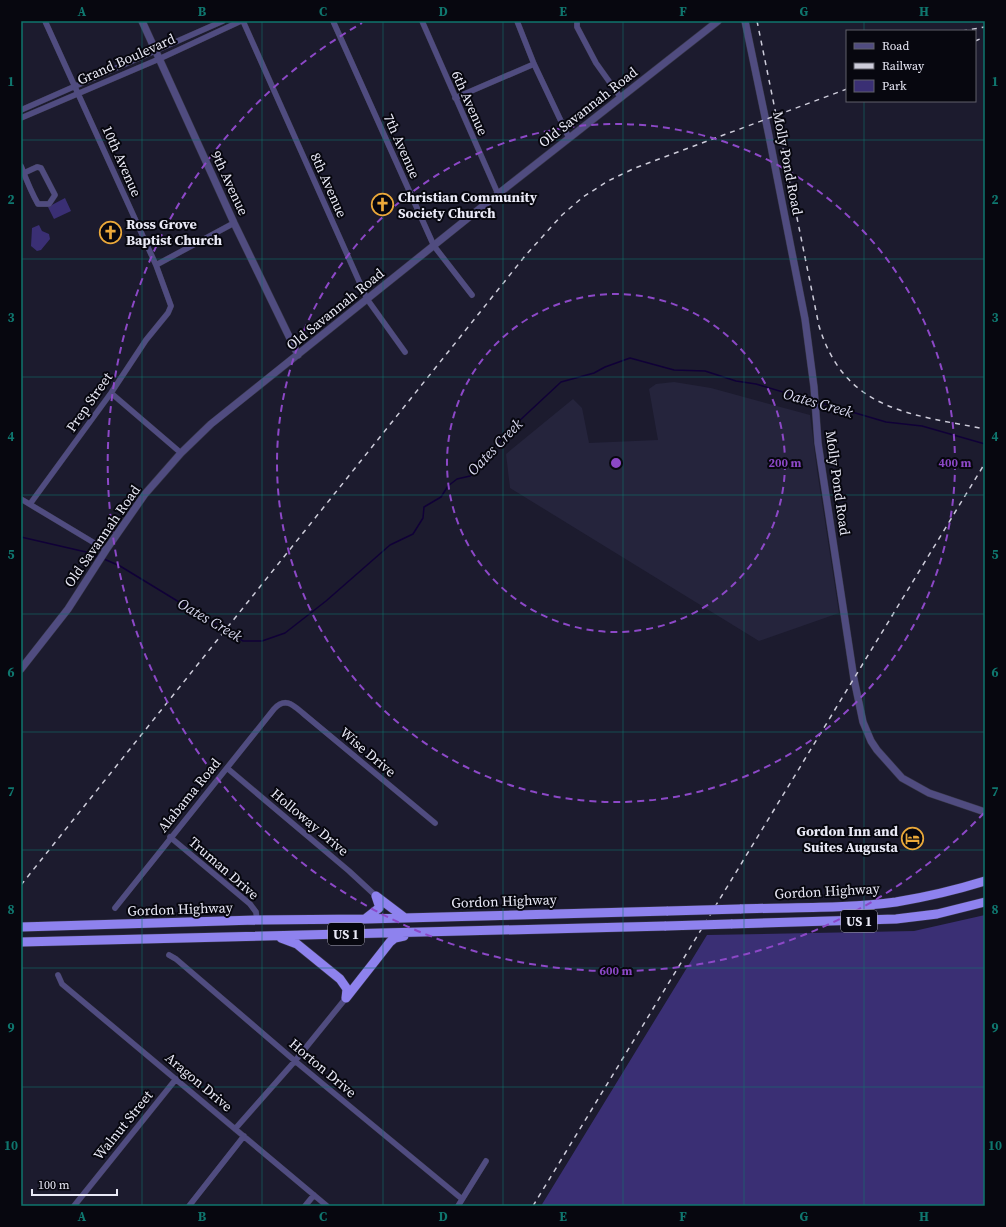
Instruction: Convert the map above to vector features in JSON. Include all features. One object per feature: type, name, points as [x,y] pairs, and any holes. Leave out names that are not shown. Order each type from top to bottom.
[{"type":"highway","name":"Gordon Highway","points":[[21,927],[853,906],[888,903],[946,892],[985,881]]},
{"type":"highway","points":[[376,896],[405,918]]},
{"type":"highway","points":[[365,919],[379,908],[376,896]]},
{"type":"highway","name":"Gordon Highway","points":[[24,942],[896,919],[937,914],[985,902]]},
{"type":"highway","points":[[346,998],[390,942],[395,938],[416,932]]},
{"type":"highway","points":[[274,936],[297,944],[340,979],[347,989],[346,998]]},
{"type":"street","name":"10th Avenue","points":[[45,21],[156,265],[171,306],[168,313]]},
{"type":"street","name":"9th Avenue","points":[[142,21],[234,223],[298,355]]},
{"type":"street","name":"Grand Boulevard","points":[[21,118],[78,94],[223,21]]},
{"type":"street","name":"Grand Boulevard","points":[[21,110],[74,86],[242,21]]},
{"type":"street","name":"8th Avenue","points":[[242,21],[367,299],[405,352]]},
{"type":"street","name":"7th Avenue","points":[[334,21],[434,246],[472,295]]},
{"type":"street","name":"6th Avenue","points":[[422,21],[498,194]]},
{"type":"street","points":[[516,21],[534,64],[569,138]]},
{"type":"street","points":[[577,21],[576,27],[596,63],[621,98]]},
{"type":"street","name":"Old Savannah Road","points":[[21,669],[68,609],[104,553],[145,494],[181,453],[211,424],[498,194],[718,21]]},
{"type":"street","name":"Molly Pond Road","points":[[745,21],[784,208],[804,319],[814,387],[818,443],[860,711],[867,734],[874,746],[886,762],[902,778],[929,793],[985,812]]},
{"type":"street","points":[[455,98],[534,64]]},
{"type":"street","points":[[21,166],[31,191],[38,204],[49,204],[55,195],[41,168],[38,167],[24,173]]},
{"type":"street","points":[[156,265],[234,223]]},
{"type":"street","name":"Prep Street","points":[[30,504],[111,393],[146,340],[168,313]]},
{"type":"street","points":[[111,393],[181,453]]},
{"type":"street","points":[[21,498],[104,553]]},
{"type":"street","name":"Alabama Road","points":[[115,908],[170,837],[274,709],[278,705],[285,702]]},
{"type":"street","name":"Wise Drive","points":[[285,702],[292,705],[305,715],[435,823]]},
{"type":"street","name":"Holloway Drive","points":[[227,768],[349,871],[376,896]]},
{"type":"street","name":"Truman Drive","points":[[170,837],[250,904],[256,912],[257,920]]},
{"type":"street","name":"Horton Drive","points":[[169,955],[176,959],[295,1061],[462,1199]]},
{"type":"street","name":"Aragon Drive","points":[[58,975],[62,984],[327,1206]]},
{"type":"street","points":[[235,1129],[295,1061],[346,998]]},
{"type":"street","name":"Walnut Street","points":[[74,1206],[176,1079]]},
{"type":"street","points":[[189,1206],[244,1136]]},
{"type":"street","points":[[458,1206],[486,1161]]},
{"type":"street","points":[[305,1206],[314,1195]]},
{"type":"shaded area","points":[[674,382],[711,388],[810,415],[839,613],[759,641],[510,488],[506,454],[573,399],[582,408],[589,443],[658,440],[649,389],[656,384]]},
{"type":"green space","points":[[65,198],[71,211],[54,219],[48,207]]},
{"type":"green space","points":[[39,225],[42,231],[49,234],[50,239],[41,250],[37,251],[31,246],[32,228]]},
{"type":"green space","points":[[985,915],[985,1206],[541,1206],[707,935],[914,931]]},
{"type":"waterway","name":"Oates Creek","points":[[104,559],[120,566],[243,641],[262,641],[285,633],[326,601],[390,545],[413,534],[423,518],[424,507],[441,497],[448,486],[457,479],[470,476],[474,472],[475,463],[491,450],[517,423],[561,382],[594,373],[605,367],[630,358],[674,370],[705,371],[736,381],[756,384],[813,401]]},
{"type":"waterway","name":"Oates Creek","points":[[818,402],[886,422],[922,426],[985,444]]},
{"type":"waterway","name":"Oates Creek","points":[[21,537],[86,552],[98,557]]},
{"type":"railway","points":[[757,21],[819,326],[831,354],[845,376],[863,392],[884,404],[931,419],[985,429]]},
{"type":"railway","points":[[968,30],[985,27]]},
{"type":"railway","points":[[976,41],[985,37]]},
{"type":"railway","points":[[21,885],[525,256],[562,215],[583,197],[608,181],[635,168],[846,89]]},
{"type":"railway","points":[[533,1206],[985,463]]},
{"type":"place","name":"Christian Community Society Church","points":[[382,205]]},
{"type":"place","name":"Ross Grove Baptist Church","points":[[111,232]]},
{"type":"place","name":"Gordon Inn and Suites Augusta","points":[[913,839]]}]
